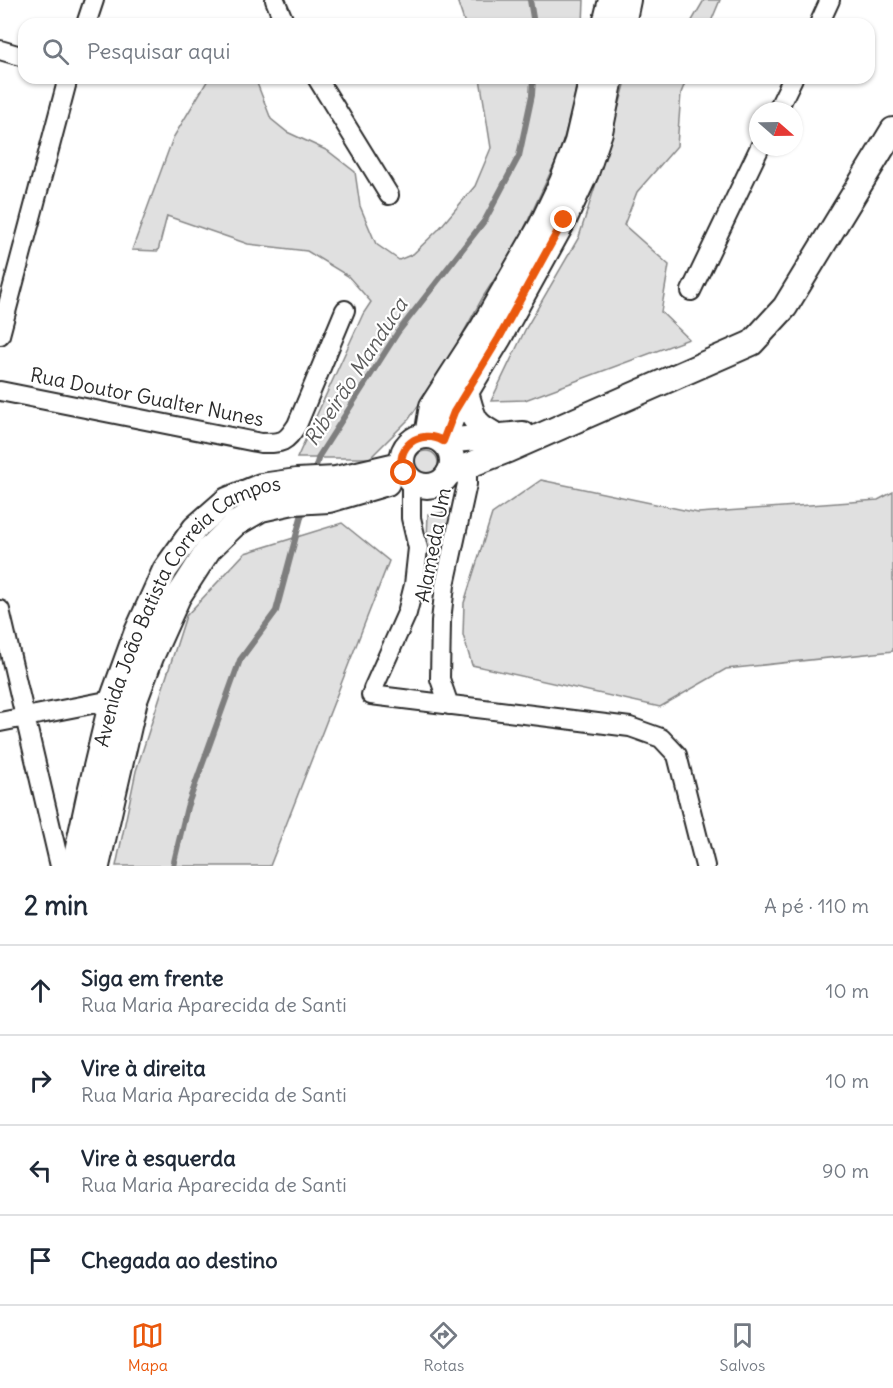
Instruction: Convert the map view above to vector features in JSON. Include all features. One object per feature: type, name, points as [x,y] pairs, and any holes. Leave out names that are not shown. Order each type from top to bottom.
[{"type":"main road","points":[[606,18],[611,0]]},
{"type":"main road","points":[[624,18],[628,0]]},
{"type":"main road","points":[[458,469],[452,456],[435,439],[432,406],[483,327],[562,183],[577,142],[591,84]]},
{"type":"main road","points":[[435,439],[499,338],[564,220],[586,173],[600,132],[610,84]]},
{"type":"main road","points":[[547,432],[499,437],[416,438],[408,444],[403,454],[406,474],[421,486],[432,486],[442,482],[458,469],[508,450],[752,343],[785,308],[893,129]]},
{"type":"main road","points":[[466,392],[473,418],[479,427],[499,437]]},
{"type":"main road","name":"Avenida João Batista Correia Campos","points":[[74,866],[112,700],[136,634],[165,570],[195,528],[227,500],[261,486],[295,491],[332,490],[406,474]]},
{"type":"main road","name":"Avenida João Batista Correia Campos","points":[[97,866],[135,700],[151,657],[178,597],[209,549],[235,524],[295,491]]},
{"type":"street","points":[[88,18],[94,0]]},
{"type":"street","points":[[275,0],[282,18]]},
{"type":"street","points":[[822,18],[830,0]]},
{"type":"street","points":[[0,50],[18,55]]},
{"type":"street","points":[[0,335],[66,84]]},
{"type":"street","points":[[321,84],[389,195]]},
{"type":"street","points":[[781,102],[790,84]]},
{"type":"street","points":[[691,291],[756,156]]},
{"type":"street","name":"Rua Doutor Gualter Nunes","points":[[0,391],[261,443],[276,443],[288,439],[297,426],[345,310]]},
{"type":"street","name":"Alameda Um","points":[[406,474],[411,518],[418,548],[414,585],[407,613],[372,692],[449,705],[440,679],[441,621],[445,585],[467,484],[458,469]]},
{"type":"street","points":[[0,610],[60,866]]},
{"type":"street","points":[[0,722],[112,700]]},
{"type":"street","points":[[449,705],[630,727],[661,738],[677,755],[705,866]]},
{"type":"shaded area","points":[[457,0],[584,0],[583,18],[463,18]]},
{"type":"shaded area","points":[[704,0],[720,0],[712,18],[694,18]]},
{"type":"shaded area","points":[[205,84],[257,84],[271,119],[287,132],[328,151],[355,172],[360,206],[376,244],[399,260],[413,254],[438,230],[475,186],[491,148],[481,84],[576,84],[573,106],[560,152],[517,244],[483,297],[445,366],[409,419],[370,458],[297,458],[363,314],[371,302],[348,276],[307,251],[248,244],[167,216],[158,251],[132,250],[173,138]]},
{"type":"shaded area","points":[[625,84],[685,84],[681,93],[677,146],[637,192],[624,225],[669,265],[661,312],[689,339],[525,400],[491,401],[526,328],[579,237]]},
{"type":"shaded area","points":[[426,451],[435,454],[438,463],[435,472],[426,475],[417,472],[414,463],[417,454]]},
{"type":"shaded area","points":[[541,480],[698,513],[878,500],[893,492],[893,651],[726,669],[660,707],[472,665],[463,635],[464,603],[492,514]]},
{"type":"shaded area","points":[[452,512],[436,569],[430,570],[426,566],[428,514]]},
{"type":"shaded area","points":[[342,523],[389,561],[270,866],[116,866],[136,771],[186,616],[245,553]]},
{"type":"waterway","name":"Ribeirão Manduca","points":[[530,0],[533,18]]},
{"type":"waterway","name":"Ribeirão Manduca","points":[[313,476],[319,456],[398,332],[485,220],[519,156],[533,84]]},
{"type":"waterway","name":"Ribeirão Manduca","points":[[173,866],[187,807],[240,660],[276,611],[304,506]]},
{"type":"route","points":[[404,473],[403,454],[412,441],[422,436],[433,436],[443,441],[454,412],[499,338],[564,220]]}]
